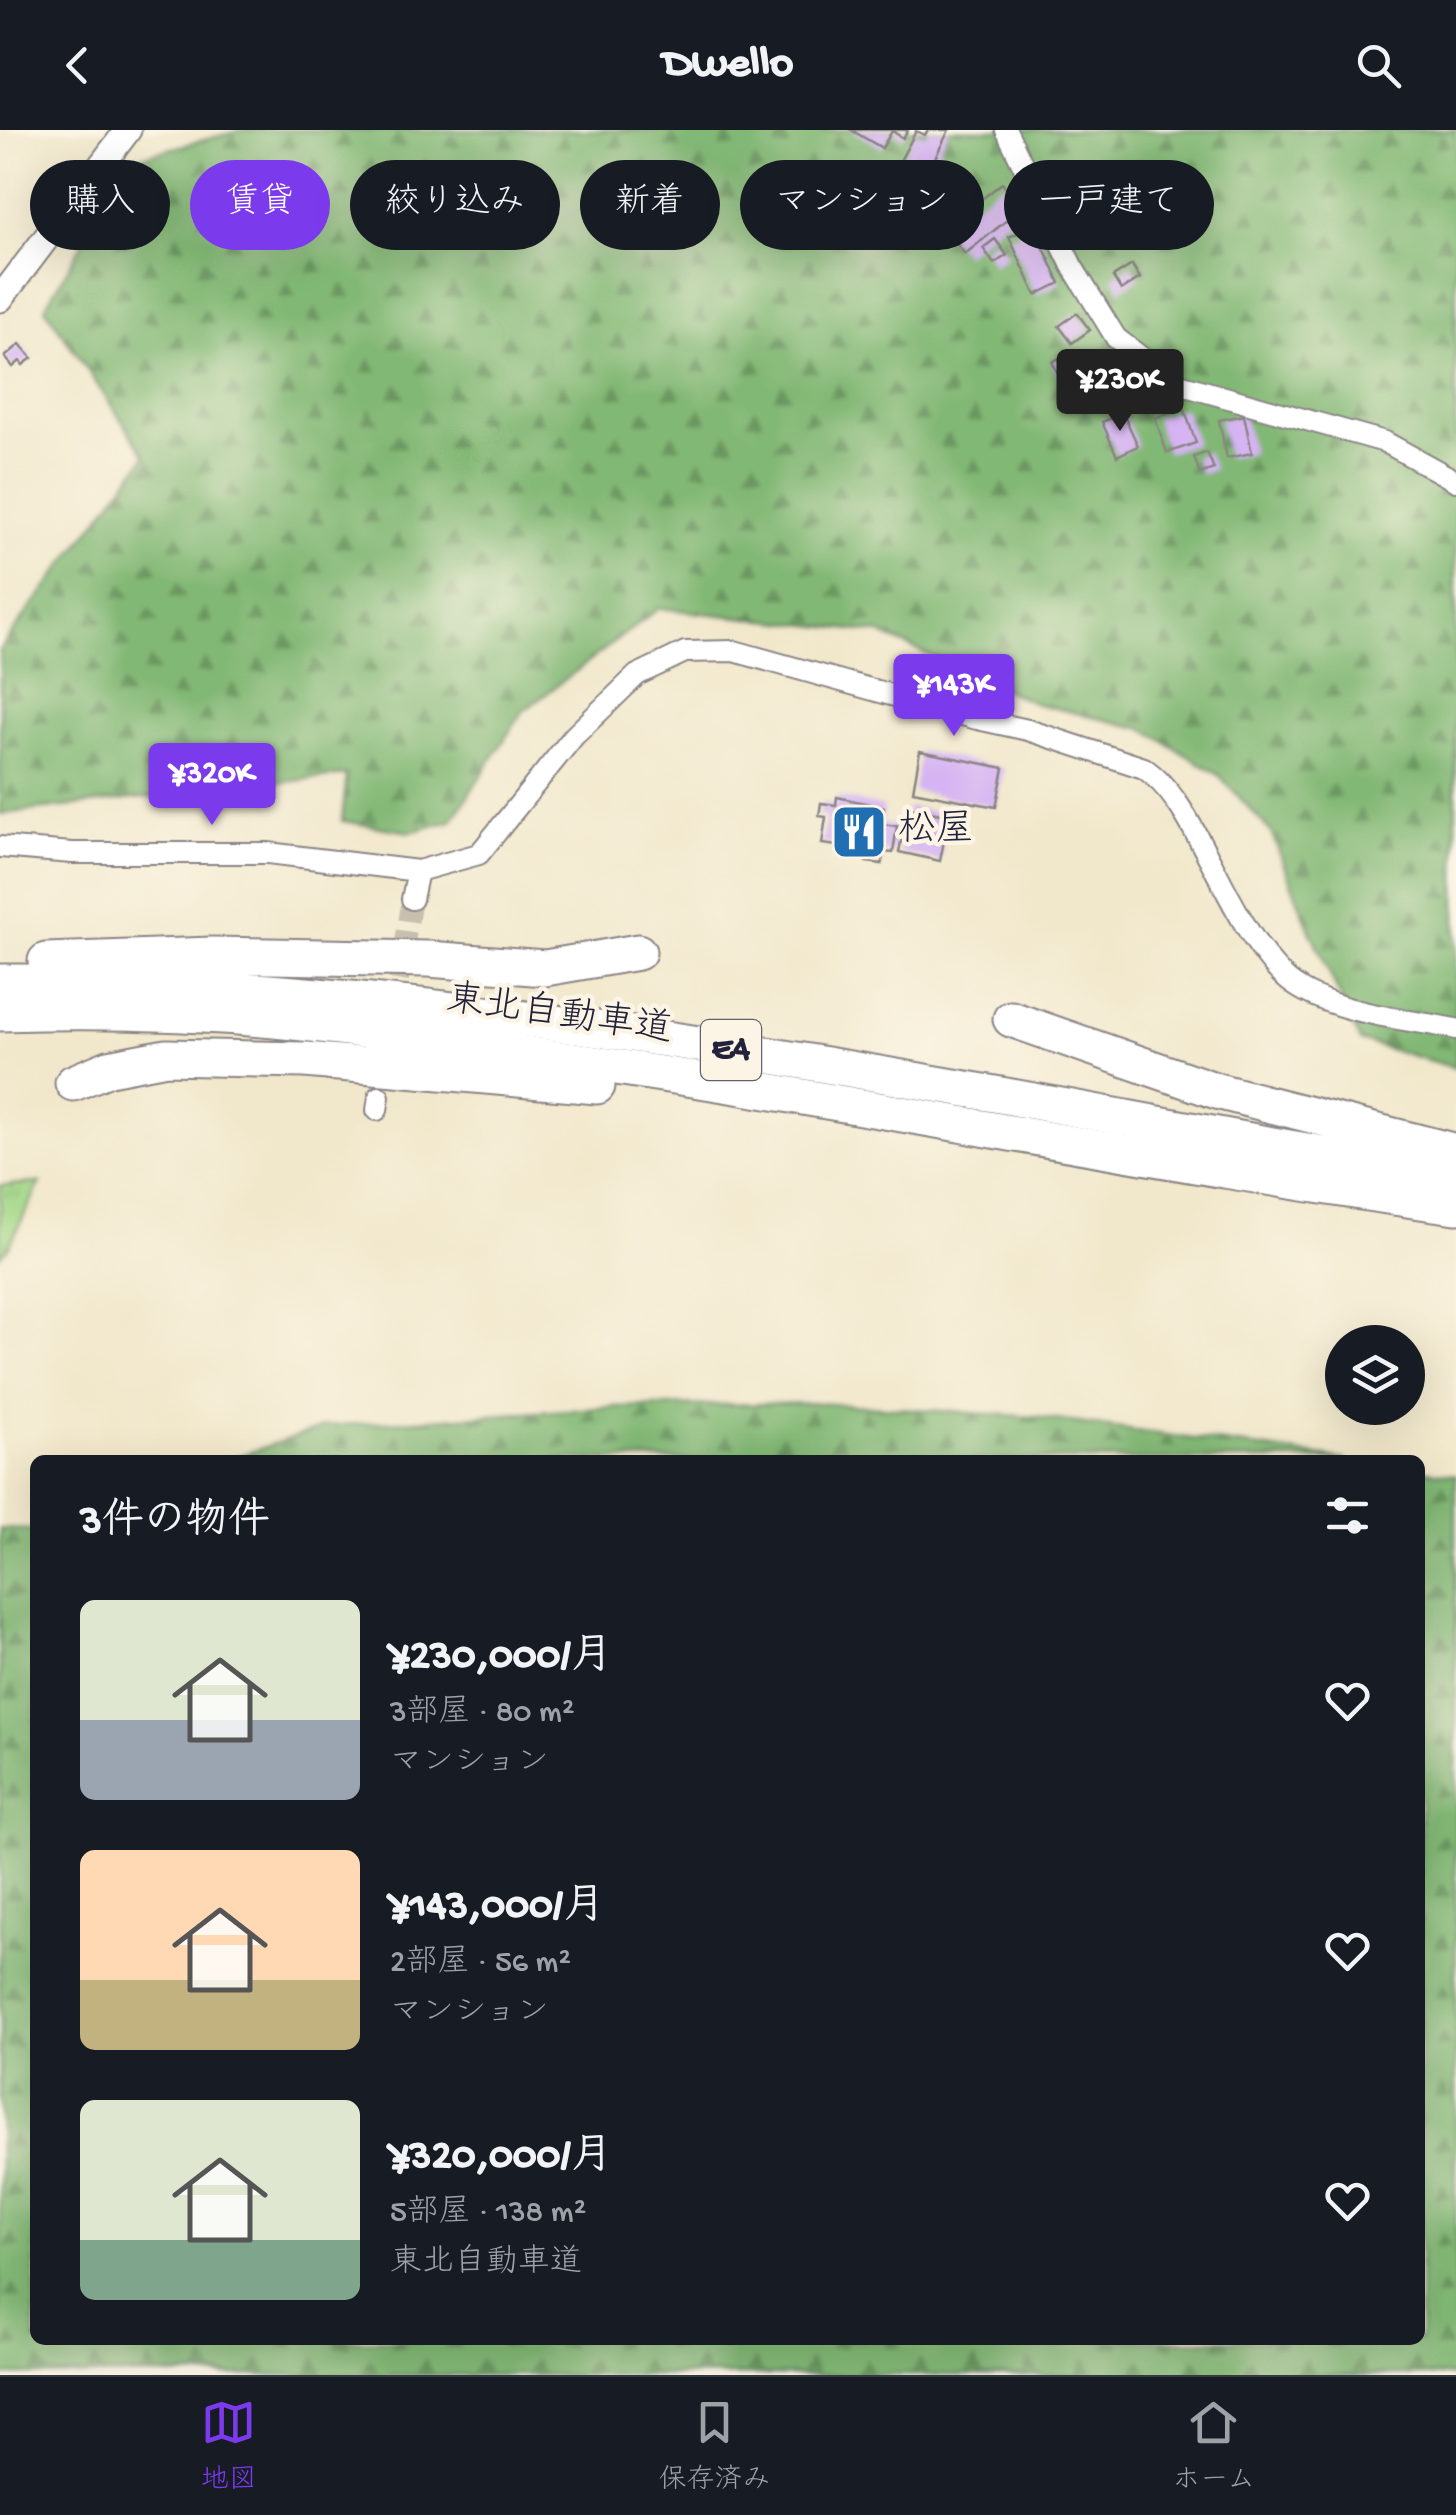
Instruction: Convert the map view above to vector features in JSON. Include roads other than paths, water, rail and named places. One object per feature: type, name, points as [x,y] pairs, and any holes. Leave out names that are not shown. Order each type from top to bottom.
[{"type":"highway","points":[[0,966],[212,955],[428,960],[545,968],[638,952]]},
{"type":"highway","name":"東北自動車道","points":[[0,982],[258,990],[452,1010],[797,1060],[1264,1146],[1456,1174]]},
{"type":"highway","name":"東北自動車道","points":[[0,1013],[170,1015],[294,1022],[584,1062],[912,1114],[1242,1174],[1456,1206]]},
{"type":"highway","points":[[1011,1019],[1217,1091],[1456,1152]]},
{"type":"highway","points":[[73,1083],[109,1068],[166,1057],[305,1060],[912,1114]]},
{"type":"street","points":[[0,299],[128,130]]},
{"type":"street","points":[[1006,130],[1072,266],[1116,338],[1175,383],[1385,442],[1456,481]]},
{"type":"street","points":[[0,847],[72,853],[268,853],[418,871],[479,854],[574,736],[637,675],[684,652],[734,651],[1047,735],[1144,768],[1158,778],[1188,818],[1244,925],[1288,980],[1343,1006],[1456,1030]]},
{"type":"street","points":[[412,899],[418,871]]},
{"type":"tunnel","points":[[394,1010],[412,899]]},
{"type":"place","name":"松屋","points":[[859,832]]}]
